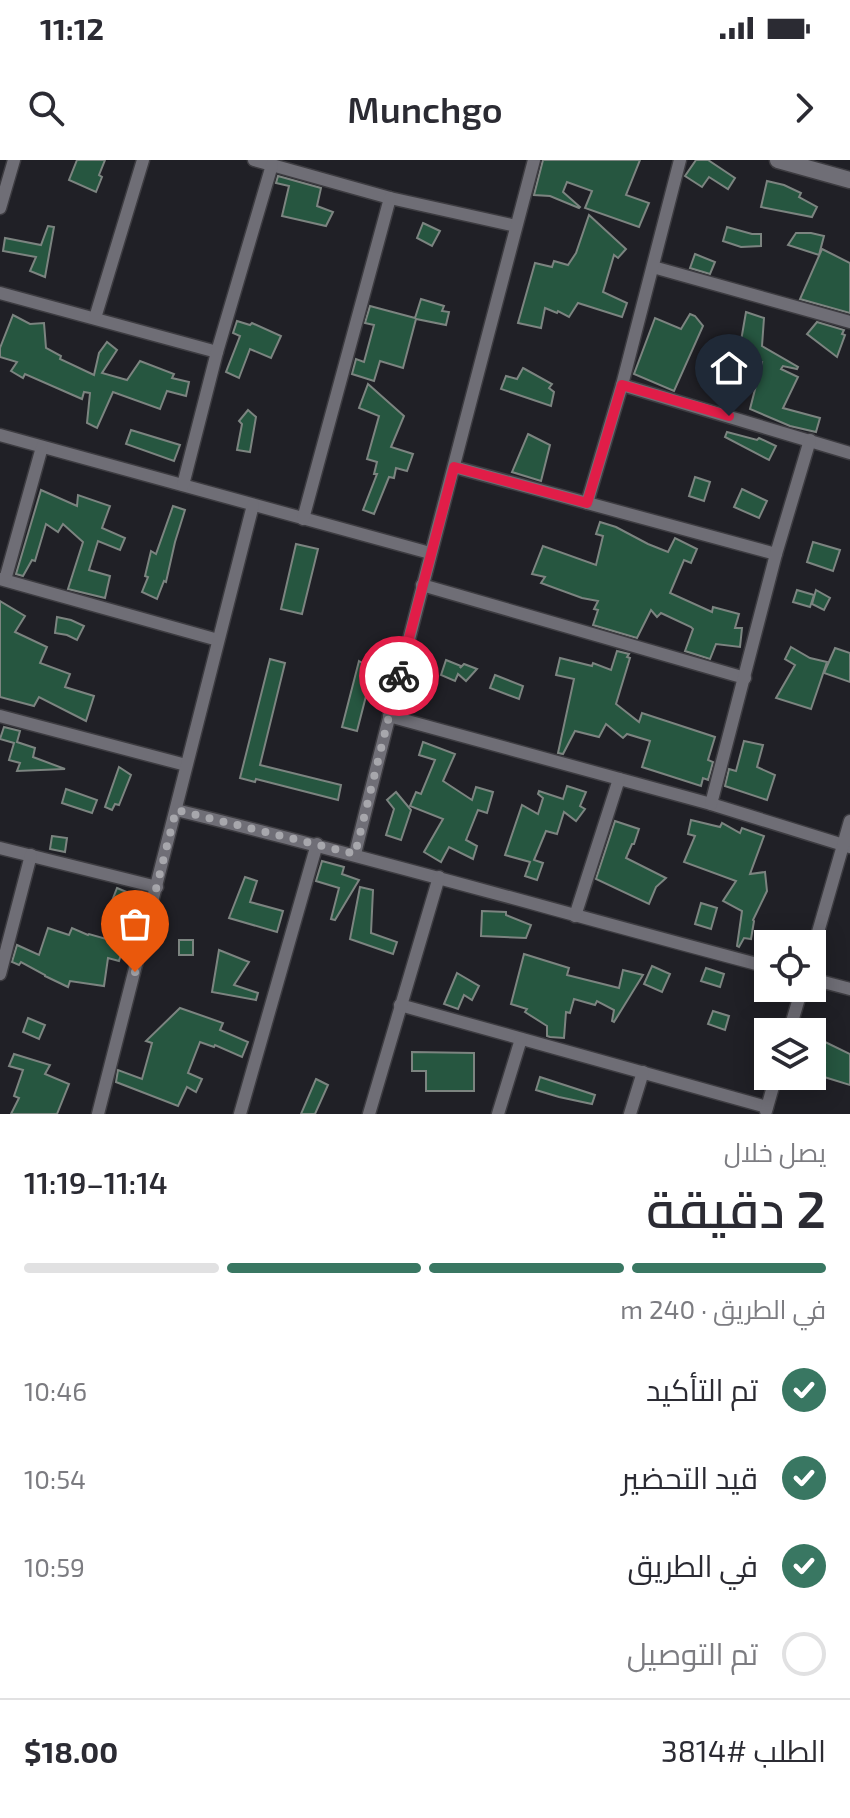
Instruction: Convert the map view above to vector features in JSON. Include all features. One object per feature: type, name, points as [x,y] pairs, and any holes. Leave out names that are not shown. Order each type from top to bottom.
[{"type":"street","points":[[0,208],[14,160]]},
{"type":"street","points":[[95,318],[143,160]]},
{"type":"street","points":[[254,160],[390,198],[516,226]]},
{"type":"street","points":[[355,854],[430,553],[534,160]]},
{"type":"street","points":[[587,503],[622,385],[680,160]]},
{"type":"street","points":[[778,160],[850,180]]},
{"type":"street","points":[[183,485],[217,352],[272,165]]},
{"type":"street","points":[[303,519],[390,198]]},
{"type":"street","points":[[653,267],[850,322]]},
{"type":"street","points":[[0,293],[217,352]]},
{"type":"street","points":[[622,385],[850,453]]},
{"type":"street","points":[[0,435],[430,553]]},
{"type":"street","points":[[711,804],[776,554],[810,440]]},
{"type":"street","points":[[42,447],[2,579],[218,640]]},
{"type":"street","points":[[454,467],[776,554]]},
{"type":"street","points":[[98,1114],[253,505]]},
{"type":"street","points":[[422,585],[745,678]]},
{"type":"street","points":[[0,716],[186,765]]},
{"type":"street","points":[[389,716],[711,804],[847,846]]},
{"type":"street","points":[[575,916],[619,779]]},
{"type":"street","points":[[176,810],[355,854],[754,963]]},
{"type":"street","points":[[820,930],[847,846],[850,821]]},
{"type":"street","points":[[240,1114],[317,844]]},
{"type":"street","points":[[0,848],[157,887]]},
{"type":"street","points":[[0,974],[31,855]]},
{"type":"street","points":[[369,1114],[439,877]]},
{"type":"street","points":[[826,983],[850,989]]},
{"type":"street","points":[[400,1005],[643,1072],[766,1110],[772,1090]]},
{"type":"street","points":[[498,1114],[521,1039]]},
{"type":"street","points":[[630,1114],[643,1072]]},
{"type":"building","points":[[77,160],[105,160],[96,192],[69,180]]},
{"type":"building","points":[[543,160],[640,160],[626,195],[649,203],[639,227],[585,208],[592,191],[567,182],[563,192],[579,208],[550,196],[534,195]]},
{"type":"building","points":[[696,160],[708,160],[735,178],[728,189],[709,177],[702,187],[685,176]]},
{"type":"building","points":[[278,176],[321,188],[317,206],[333,212],[326,226],[282,216],[289,186],[276,183]]},
{"type":"building","points":[[767,181],[801,193],[799,197],[817,207],[812,217],[761,207]]},
{"type":"building","points":[[589,215],[626,249],[618,258],[614,255],[603,292],[627,303],[622,317],[578,303],[569,317],[545,308],[541,328],[518,323],[535,263],[552,267],[554,261],[568,265],[576,253]]},
{"type":"building","points":[[423,223],[440,231],[432,246],[417,238]]},
{"type":"building","points":[[48,226],[54,227],[45,277],[30,271],[36,257],[3,251],[5,238],[41,245]]},
{"type":"building","points":[[727,227],[761,234],[761,246],[741,247],[723,241]]},
{"type":"building","points":[[796,233],[824,236],[819,255],[788,245]]},
{"type":"building","points":[[822,249],[850,263],[850,313],[800,299]]},
{"type":"building","points":[[695,254],[715,262],[710,274],[690,268]]},
{"type":"building","points":[[421,299],[444,306],[442,311],[449,312],[446,325],[416,319],[403,368],[380,361],[374,381],[352,374],[356,359],[364,362],[374,325],[365,323],[370,306],[415,318]]},
{"type":"building","points":[[746,312],[764,318],[762,346],[798,367],[783,366],[781,369],[798,377],[783,408],[820,418],[816,432],[790,426],[750,409],[762,362],[738,358]]},
{"type":"building","points":[[690,314],[703,326],[674,391],[634,374],[655,318],[681,329]]},
{"type":"building","points":[[13,315],[30,324],[44,323],[46,348],[61,356],[60,359],[94,375],[99,353],[107,342],[117,350],[102,373],[127,380],[140,361],[174,374],[172,378],[189,382],[186,396],[167,391],[160,409],[113,392],[97,428],[87,423],[90,393],[84,392],[82,399],[25,374],[23,378],[11,371],[17,362],[0,357],[0,348]]},
{"type":"building","points":[[237,321],[252,323],[281,336],[271,358],[250,349],[239,378],[226,372],[240,336],[233,333]]},
{"type":"building","points":[[817,322],[844,330],[837,357],[807,334]]},
{"type":"building","points":[[523,368],[552,384],[549,388],[554,392],[551,406],[501,389],[506,376],[517,379]]},
{"type":"building","points":[[368,384],[404,416],[391,447],[413,454],[407,471],[396,468],[394,478],[389,477],[374,514],[363,510],[377,474],[374,474],[377,462],[367,459],[379,416],[359,408]]},
{"type":"building","points":[[248,410],[256,417],[250,452],[237,450],[242,424],[239,421]]},
{"type":"building","points":[[131,430],[180,445],[174,461],[126,444]]},
{"type":"building","points":[[727,432],[759,438],[776,446],[769,460],[725,437]]},
{"type":"building","points":[[528,434],[550,445],[541,481],[512,472]]},
{"type":"building","points":[[695,477],[710,482],[704,501],[689,496]]},
{"type":"building","points":[[742,489],[767,501],[759,518],[734,507]]},
{"type":"building","points":[[41,490],[77,506],[78,495],[110,506],[102,528],[125,538],[120,550],[98,541],[89,570],[110,576],[105,598],[68,589],[83,542],[63,524],[58,532],[46,524],[35,561],[32,560],[23,576],[16,574]]},
{"type":"building","points":[[173,506],[185,510],[166,582],[157,599],[142,592],[148,577],[145,576],[151,551],[156,554]]},
{"type":"building","points":[[600,522],[668,552],[675,538],[697,549],[691,563],[684,560],[670,593],[712,612],[713,607],[739,614],[735,628],[742,628],[740,647],[716,644],[710,659],[685,651],[693,629],[661,613],[657,617],[651,610],[637,638],[593,625],[598,601],[541,583],[545,577],[532,574],[543,546],[596,565],[603,536],[596,534]]},
{"type":"building","points":[[813,542],[840,550],[833,571],[807,562]]},
{"type":"building","points":[[296,544],[318,549],[302,614],[281,609]]},
{"type":"building","points":[[797,590],[814,595],[810,607],[793,602]]},
{"type":"building","points":[[816,590],[830,598],[824,610],[812,604]]},
{"type":"building","points":[[0,601],[25,616],[15,632],[47,647],[40,663],[70,674],[65,687],[94,696],[86,721],[39,697],[34,706],[0,697]]},
{"type":"building","points":[[57,617],[84,626],[77,640],[55,633]]},
{"type":"building","points":[[791,647],[810,658],[827,662],[811,709],[776,698],[795,665],[785,659]]},
{"type":"building","points":[[835,648],[850,653],[850,682],[824,673]]},
{"type":"building","points":[[617,651],[629,654],[627,657],[630,658],[616,704],[639,722],[642,713],[715,737],[708,760],[713,762],[708,780],[703,778],[701,786],[642,767],[650,741],[627,734],[623,738],[606,724],[599,737],[575,731],[563,754],[558,753],[574,679],[556,675],[560,658],[592,666],[593,663],[611,670]]},
{"type":"building","points":[[270,659],[285,663],[260,765],[341,785],[338,800],[256,779],[255,782],[240,778]]},
{"type":"building","points":[[446,660],[460,668],[464,664],[477,669],[466,681],[458,674],[455,681],[441,675]]},
{"type":"building","points":[[359,661],[373,669],[357,731],[342,727]]},
{"type":"building","points":[[495,675],[523,686],[519,699],[490,688]]},
{"type":"building","points":[[4,727],[20,731],[17,742],[35,748],[33,757],[65,769],[17,771],[20,763],[9,760],[14,743],[0,739]]},
{"type":"building","points":[[744,741],[763,745],[757,767],[775,775],[767,800],[725,786],[729,769],[736,771]]},
{"type":"building","points":[[423,742],[455,754],[443,781],[472,800],[476,787],[493,792],[487,813],[478,810],[466,840],[477,846],[473,859],[449,847],[441,862],[424,852],[443,819],[410,806],[416,792],[421,794],[435,760],[419,755]]},
{"type":"building","points":[[119,767],[131,775],[119,805],[115,804],[112,810],[105,807]]},
{"type":"building","points":[[567,786],[586,792],[580,806],[585,809],[576,821],[564,812],[557,834],[546,831],[534,860],[543,863],[537,880],[525,876],[530,862],[505,855],[522,805],[538,814],[543,798],[539,791],[563,799]]},
{"type":"building","points":[[66,789],[97,800],[92,813],[62,803]]},
{"type":"building","points":[[396,792],[411,810],[401,840],[386,835],[394,809],[387,800]]},
{"type":"building","points":[[691,820],[720,827],[722,823],[740,833],[742,828],[764,836],[750,874],[765,872],[767,891],[753,920],[751,939],[744,938],[739,947],[742,911],[723,901],[736,881],[684,862],[695,836],[688,834]]},
{"type":"building","points":[[615,821],[639,829],[626,858],[666,878],[656,887],[649,904],[596,879]]},
{"type":"building","points":[[52,836],[67,838],[65,852],[50,849]]},
{"type":"building","points":[[322,861],[344,867],[342,874],[359,880],[335,920],[331,919],[339,888],[316,881]]},
{"type":"building","points":[[245,877],[257,881],[250,902],[283,911],[277,932],[229,918]]},
{"type":"building","points":[[360,887],[373,890],[371,933],[397,942],[393,954],[350,939]]},
{"type":"building","points":[[117,888],[134,895],[129,908],[112,901]]},
{"type":"building","points":[[701,903],[717,908],[711,929],[695,924]]},
{"type":"building","points":[[482,911],[506,912],[506,915],[531,925],[526,938],[481,936]]},
{"type":"building","points":[[48,928],[69,935],[72,928],[124,944],[119,961],[108,958],[104,986],[70,981],[68,987],[21,962],[19,965],[12,962],[17,945],[39,955]]},
{"type":"building","points":[[179,940],[193,940],[193,955],[179,955]]},
{"type":"building","points":[[219,950],[249,962],[234,985],[258,993],[256,1000],[212,992]]},
{"type":"building","points":[[524,954],[569,968],[567,975],[619,988],[623,970],[643,975],[614,1022],[614,1010],[597,1001],[595,1005],[574,999],[570,1013],[566,1012],[564,1038],[550,1037],[547,1036],[547,1026],[525,1012],[527,1009],[511,1004]]},
{"type":"building","points":[[652,966],[670,974],[662,992],[644,984]]},
{"type":"building","points":[[706,968],[724,974],[720,987],[701,981]]},
{"type":"building","points":[[457,973],[479,986],[472,1000],[464,995],[458,1009],[444,1004]]},
{"type":"building","points":[[180,1008],[223,1023],[220,1030],[248,1042],[242,1057],[200,1042],[188,1073],[202,1079],[196,1092],[187,1087],[178,1106],[116,1082],[118,1070],[142,1079],[152,1043],[146,1041]]},
{"type":"building","points":[[713,1011],[729,1016],[725,1030],[708,1024]]},
{"type":"building","points":[[28,1018],[45,1025],[39,1039],[23,1032]]},
{"type":"building","points":[[826,1042],[850,1054],[850,1085],[826,1078]]},
{"type":"building","points":[[412,1052],[474,1053],[474,1091],[426,1091],[426,1071],[412,1071]]},
{"type":"building","points":[[14,1054],[50,1065],[45,1074],[69,1084],[57,1114],[11,1114],[19,1098],[14,1096],[23,1070],[9,1066]]},
{"type":"building","points":[[540,1077],[595,1095],[592,1104],[536,1090]]},
{"type":"building","points":[[316,1079],[328,1085],[315,1114],[301,1114]]},
{"type":"way so far","points":[[135,972],[176,810],[355,854],[399,676]]},
{"type":"route","points":[[399,676],[454,467],[587,503],[622,385],[729,416]]}]
